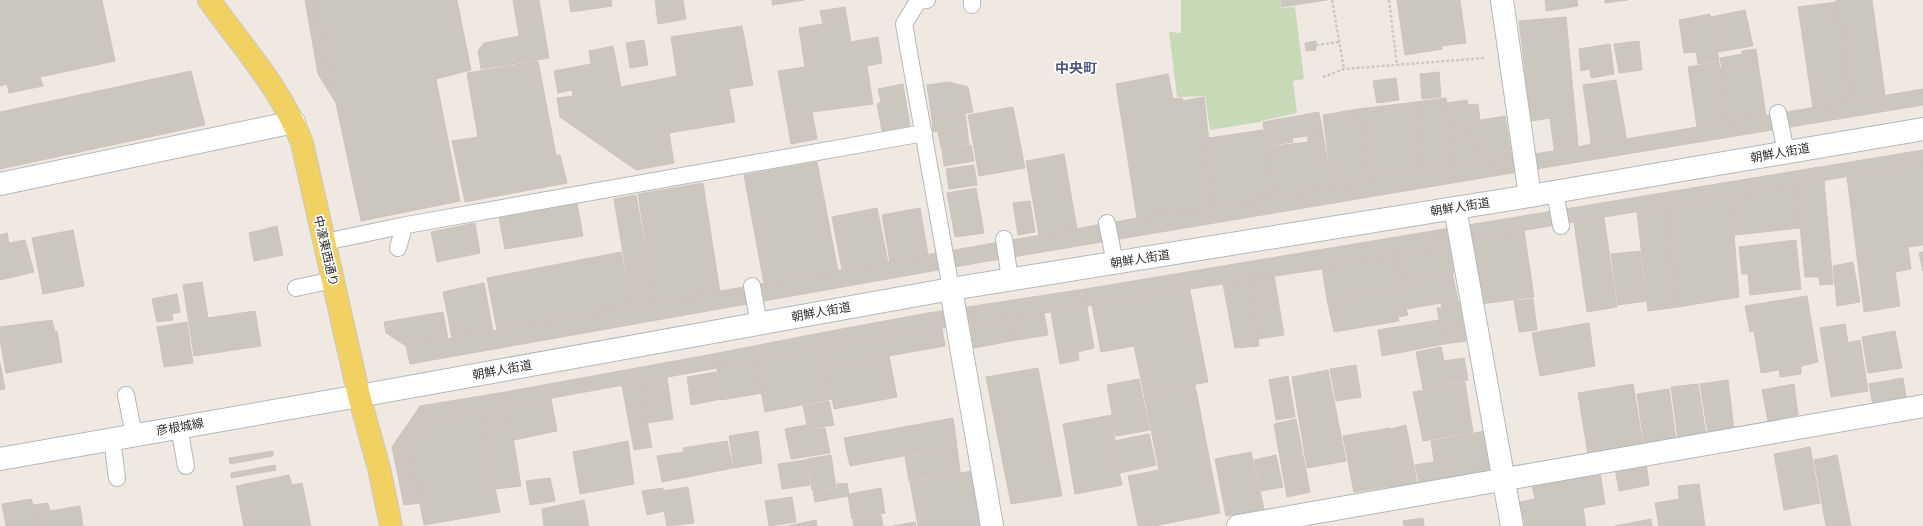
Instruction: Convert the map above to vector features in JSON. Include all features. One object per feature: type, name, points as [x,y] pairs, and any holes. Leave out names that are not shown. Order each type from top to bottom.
[{"type":"main road","name":"中濠東西通り","points":[[209,0],[273,88],[294,122],[302,143],[359,396],[379,468],[391,526]]},
{"type":"street","points":[[1502,0],[1530,196]]},
{"type":"street","points":[[0,184],[128,163],[200,148],[294,122]]},
{"type":"street","name":"朝鮮人街道","points":[[359,396],[951,289],[1555,192],[1923,129]]},
{"type":"street","points":[[1455,208],[1498,418],[1504,480],[1512,526]]},
{"type":"street","points":[[951,289],[992,526]]},
{"type":"street","name":"彦根城線","points":[[0,459],[359,396]]},
{"type":"street","points":[[1238,526],[1269,523],[1460,493],[1556,466],[1735,443],[1897,415],[1923,406]]},
{"type":"lane","points":[[927,0],[918,1],[904,24],[951,289]]},
{"type":"lane","points":[[1778,113],[1786,152]]},
{"type":"lane","points":[[325,242],[401,226],[924,133]]},
{"type":"lane","points":[[1555,192],[1561,226]]},
{"type":"lane","points":[[1107,223],[1114,263]]},
{"type":"lane","points":[[398,248],[402,234],[401,226]]},
{"type":"lane","points":[[1004,239],[1010,279]]},
{"type":"lane","points":[[296,288],[333,280]]},
{"type":"lane","points":[[752,286],[759,324]]},
{"type":"lane","points":[[126,395],[134,435]]},
{"type":"lane","points":[[179,428],[186,466]]},
{"type":"lane","points":[[112,439],[118,478]]},
{"type":"path","points":[[1332,0],[1344,69]]},
{"type":"path","points":[[1388,0],[1397,65]]},
{"type":"path","points":[[1316,45],[1339,42]]},
{"type":"path","points":[[1323,77],[1344,69],[1510,56]]},
{"type":"green space","points":[[1181,0],[1280,0],[1282,8],[1295,7],[1304,79],[1293,81],[1297,113],[1260,122],[1210,130],[1205,96],[1177,97],[1169,32],[1181,33]]},
{"type":"building","points":[[0,0],[102,0],[115,61],[40,77],[43,86],[9,93],[7,84],[0,86]]},
{"type":"building","points":[[305,0],[314,0],[336,103],[318,74]]},
{"type":"building","points":[[314,0],[457,0],[471,70],[436,79],[460,201],[361,221]]},
{"type":"building","points":[[513,0],[539,0],[549,58],[481,69],[478,51],[484,43],[519,36]]},
{"type":"building","points":[[569,0],[611,0],[612,6],[571,12]]},
{"type":"building","points":[[655,0],[683,0],[686,19],[658,24]]},
{"type":"building","points":[[772,0],[804,0],[772,5]]},
{"type":"building","points":[[1281,0],[1327,0],[1282,7]]},
{"type":"building","points":[[1397,0],[1460,0],[1466,43],[1441,46],[1442,49],[1405,55]]},
{"type":"building","points":[[1545,0],[1577,0],[1578,6],[1546,11]]},
{"type":"building","points":[[1605,0],[1627,0],[1605,3]]},
{"type":"building","points":[[1836,0],[1872,0],[1885,95],[1851,101]]},
{"type":"building","points":[[1837,2],[1851,101],[1813,108],[1798,7]]},
{"type":"building","points":[[845,7],[851,42],[878,37],[882,63],[867,66],[873,104],[812,112],[817,139],[791,144],[778,71],[805,67],[799,28],[823,24],[820,11]]},
{"type":"building","points":[[1745,10],[1753,46],[1718,52],[1711,17]]},
{"type":"building","points":[[1710,14],[1719,61],[1698,64],[1696,52],[1684,53],[1679,20]]},
{"type":"building","points":[[1566,17],[1578,145],[1554,148],[1550,118],[1531,121],[1519,21]]},
{"type":"building","points":[[742,26],[753,85],[729,89],[735,122],[669,133],[674,163],[636,170],[560,117],[557,98],[573,96],[572,90],[558,93],[554,71],[591,64],[589,51],[613,46],[621,87],[677,76],[671,37]]},
{"type":"building","points":[[644,40],[648,65],[630,68],[626,43]]},
{"type":"building","points":[[1316,41],[1316,50],[1306,51],[1305,43]]},
{"type":"building","points":[[1639,41],[1642,70],[1619,73],[1614,44]]},
{"type":"building","points":[[1610,44],[1614,74],[1591,78],[1590,69],[1581,71],[1579,49]]},
{"type":"building","points":[[1756,49],[1758,63],[1722,68],[1720,58],[1742,54],[1742,51]]},
{"type":"building","points":[[538,61],[556,155],[560,155],[567,183],[465,202],[452,141],[478,137],[467,73]]},
{"type":"building","points":[[1719,62],[1728,122],[1697,127],[1688,67]]},
{"type":"building","points":[[1758,63],[1766,116],[1728,122],[1720,68]]},
{"type":"building","points":[[191,71],[205,125],[0,169],[0,112]]},
{"type":"building","points":[[1439,72],[1441,97],[1422,99],[1420,74]]},
{"type":"building","points":[[1168,74],[1173,99],[1182,98],[1183,101],[1204,97],[1209,142],[1203,143],[1214,207],[1137,218],[1116,84]]},
{"type":"building","points":[[1396,78],[1399,100],[1377,103],[1373,81]]},
{"type":"building","points":[[1616,80],[1626,136],[1591,141],[1583,85]]},
{"type":"building","points":[[949,82],[968,87],[973,112],[932,119],[927,85]]},
{"type":"building","points":[[903,84],[910,126],[882,131],[877,104],[881,102],[878,89]]},
{"type":"building","points":[[1923,89],[1923,105],[1500,175],[1507,158],[1554,151],[1554,148],[1578,145],[1578,147],[1591,144],[1591,141],[1626,136],[1626,139]]},
{"type":"building","points":[[1446,98],[1456,167],[1428,172],[1424,168],[1416,102]]},
{"type":"building","points":[[1467,100],[1468,105],[1478,104],[1480,120],[1469,122],[1476,164],[1456,167],[1446,103]]},
{"type":"building","points":[[1416,102],[1424,168],[1369,176],[1358,109]]},
{"type":"building","points":[[1013,107],[1025,168],[979,176],[968,115]]},
{"type":"building","points":[[1358,109],[1370,182],[1332,188],[1323,115]]},
{"type":"building","points":[[1319,112],[1323,134],[1292,138],[1293,142],[1266,146],[1263,122]]},
{"type":"building","points":[[965,114],[967,126],[933,132],[932,119]]},
{"type":"building","points":[[1505,116],[1512,158],[1476,164],[1469,122]]},
{"type":"building","points":[[967,127],[969,144],[941,148],[938,132]]},
{"type":"building","points":[[1263,130],[1275,197],[1214,207],[1203,143],[1209,142],[1209,138]]},
{"type":"building","points":[[1323,134],[1332,188],[1275,197],[1266,147],[1308,142],[1308,136]]},
{"type":"building","points":[[971,145],[974,161],[944,166],[942,149]]},
{"type":"building","points":[[1923,150],[1923,164],[1472,239],[1451,243],[1441,247],[1438,230]]},
{"type":"building","points":[[1064,154],[1077,229],[1039,236],[1026,161]]},
{"type":"building","points":[[1507,158],[1500,175],[983,262],[410,364],[406,346],[1137,218],[1370,182],[1369,176],[1424,168],[1428,172]]},
{"type":"building","points":[[817,162],[838,271],[764,284],[744,175]]},
{"type":"building","points":[[1923,164],[1923,245],[1908,247],[1911,269],[1895,272],[1900,306],[1864,312],[1847,177]]},
{"type":"building","points":[[974,165],[977,185],[949,189],[946,169]]},
{"type":"building","points":[[1824,181],[1833,284],[1820,285],[1819,277],[1805,277],[1796,185]]},
{"type":"building","points":[[703,183],[720,292],[655,303],[638,194]]},
{"type":"building","points":[[1796,185],[1800,228],[1735,235],[1731,196]]},
{"type":"building","points":[[976,188],[984,233],[955,237],[947,193]]},
{"type":"building","points":[[636,195],[655,303],[632,307],[614,199]]},
{"type":"building","points":[[1731,196],[1739,297],[1678,307],[1664,207]]},
{"type":"building","points":[[1030,201],[1035,232],[1018,235],[1013,203]]},
{"type":"building","points":[[577,203],[583,236],[505,249],[499,218]]},
{"type":"building","points":[[1664,207],[1678,307],[1648,311],[1637,212]]},
{"type":"building","points":[[877,208],[888,262],[842,270],[832,217]]},
{"type":"building","points":[[920,208],[928,255],[890,262],[882,215]]},
{"type":"building","points":[[1604,217],[1617,307],[1587,312],[1574,223]]},
{"type":"building","points":[[475,223],[480,253],[437,262],[431,232]]},
{"type":"building","points":[[277,226],[283,255],[254,261],[249,233]]},
{"type":"building","points":[[73,230],[84,286],[43,294],[32,238]]},
{"type":"building","points":[[1438,230],[1441,247],[1322,267],[1322,269],[1190,289],[1189,286],[1088,306],[1085,289]]},
{"type":"building","points":[[1524,230],[1534,297],[1481,304],[1472,239]]},
{"type":"building","points":[[7,233],[9,243],[25,240],[34,272],[0,280],[0,235]]},
{"type":"building","points":[[1796,240],[1801,289],[1750,295],[1748,274],[1742,274],[1739,247]]},
{"type":"building","points":[[1449,245],[1454,273],[1402,282],[1397,254]]},
{"type":"building","points":[[1640,251],[1646,301],[1618,305],[1611,254]]},
{"type":"building","points":[[621,252],[632,307],[497,330],[487,278]]},
{"type":"building","points":[[1923,252],[1923,271],[1919,253]]},
{"type":"building","points":[[1397,254],[1403,287],[1327,300],[1322,267]]},
{"type":"building","points":[[1853,262],[1860,302],[1837,306],[1833,266]]},
{"type":"building","points":[[1452,273],[1458,300],[1406,309],[1408,315],[1398,317],[1399,321],[1334,332],[1327,300],[1403,287],[1402,282]]},
{"type":"building","points":[[1274,275],[1284,335],[1258,339],[1249,279]]},
{"type":"building","points":[[1249,279],[1259,346],[1235,348],[1223,284]]},
{"type":"building","points":[[202,282],[208,318],[255,311],[261,346],[194,356],[183,285]]},
{"type":"building","points":[[484,283],[493,331],[452,338],[443,292]]},
{"type":"building","points":[[1189,286],[1208,382],[1144,394],[1134,346],[1101,352],[1092,305]]},
{"type":"building","points":[[1085,289],[1088,306],[1044,313],[942,328],[928,313]]},
{"type":"building","points":[[177,294],[180,312],[172,314],[173,320],[157,322],[152,299]]},
{"type":"building","points":[[1807,296],[1818,362],[1801,366],[1801,374],[1780,377],[1779,370],[1761,373],[1754,331],[1750,332],[1745,306]]},
{"type":"building","points":[[1533,299],[1537,330],[1519,332],[1514,301]]},
{"type":"building","points":[[1459,301],[1466,341],[1444,344],[1437,308],[1442,308],[1441,304]]},
{"type":"building","points":[[1087,307],[1094,348],[1078,352],[1079,360],[1060,364],[1051,312]]},
{"type":"building","points":[[443,312],[448,339],[406,346],[386,333],[384,322]]},
{"type":"building","points":[[928,313],[942,328],[823,348],[820,333]]},
{"type":"building","points":[[1044,313],[1048,335],[1011,341],[1007,318]]},
{"type":"building","points":[[1007,318],[1011,341],[974,348],[970,324]]},
{"type":"building","points":[[52,320],[55,332],[57,331],[62,362],[6,373],[0,340],[0,327]]},
{"type":"building","points":[[1439,320],[1444,344],[1382,356],[1378,330]]},
{"type":"building","points":[[187,322],[193,363],[164,367],[157,327]]},
{"type":"building","points":[[1589,323],[1595,366],[1540,376],[1532,333]]},
{"type":"building","points":[[1845,324],[1848,343],[1860,340],[1868,391],[1831,397],[1820,328]]},
{"type":"building","points":[[942,328],[945,346],[826,367],[823,348]]},
{"type":"building","points":[[1895,331],[1902,368],[1868,373],[1862,337]]},
{"type":"building","points":[[820,333],[823,348],[717,368],[713,354]]},
{"type":"building","points":[[1441,347],[1444,361],[1464,358],[1468,380],[1423,389],[1416,352]]},
{"type":"building","points":[[823,348],[832,399],[765,412],[755,361]]},
{"type":"building","points":[[713,354],[717,368],[508,406],[505,392]]},
{"type":"building","points":[[889,356],[897,397],[834,409],[826,367]]},
{"type":"building","points":[[755,361],[762,393],[721,400],[717,368]]},
{"type":"building","points":[[0,363],[5,389],[0,390]]},
{"type":"building","points":[[1356,365],[1361,397],[1336,401],[1330,369]]},
{"type":"building","points":[[1038,368],[1062,496],[1011,504],[986,377]]},
{"type":"building","points":[[1328,370],[1346,461],[1307,468],[1292,377]]},
{"type":"building","points":[[716,372],[721,399],[691,405],[687,377]]},
{"type":"building","points":[[1288,376],[1295,417],[1276,420],[1269,380]]},
{"type":"building","points":[[667,377],[673,419],[647,423],[640,382]]},
{"type":"building","points":[[1903,378],[1907,401],[1873,406],[1869,384]]},
{"type":"building","points":[[1139,379],[1150,430],[1116,436],[1107,385]]},
{"type":"building","points":[[1728,380],[1734,430],[1708,435],[1700,384]]},
{"type":"building","points":[[640,382],[652,447],[634,450],[622,386]]},
{"type":"building","points":[[1465,382],[1473,432],[1423,441],[1413,392]]},
{"type":"building","points":[[1633,384],[1643,445],[1588,454],[1578,393]]},
{"type":"building","points":[[1698,384],[1706,435],[1678,439],[1671,387]]},
{"type":"building","points":[[1794,384],[1798,415],[1768,421],[1762,390]]},
{"type":"building","points":[[1195,385],[1220,513],[1154,526],[1138,526],[1128,476],[1159,470],[1144,394]]},
{"type":"building","points":[[1669,389],[1676,440],[1644,444],[1637,394]]},
{"type":"building","points":[[505,392],[508,406],[429,422],[409,447],[420,503],[404,505],[392,447],[420,406]]},
{"type":"building","points":[[551,399],[557,431],[514,440],[508,406]]},
{"type":"building","points":[[829,401],[834,425],[808,429],[803,406]]},
{"type":"building","points":[[508,406],[521,486],[496,489],[479,412]]},
{"type":"building","points":[[479,412],[500,512],[424,525],[409,447],[429,422]]},
{"type":"building","points":[[1112,415],[1115,440],[1113,441],[1122,485],[1075,494],[1063,424]]},
{"type":"building","points":[[953,418],[957,446],[850,466],[844,438]]},
{"type":"building","points":[[1296,419],[1310,492],[1287,497],[1274,424]]},
{"type":"building","points":[[806,425],[807,430],[825,428],[830,453],[791,459],[785,429]]},
{"type":"building","points":[[1406,425],[1417,483],[1402,486],[1391,429]]},
{"type":"building","points":[[1390,428],[1401,485],[1354,492],[1343,436]]},
{"type":"building","points":[[758,431],[762,463],[734,468],[729,436]]},
{"type":"building","points":[[1485,431],[1492,472],[1448,480],[1446,467],[1439,461],[1434,461],[1431,441]]},
{"type":"building","points":[[1149,434],[1156,465],[1120,473],[1114,441]]},
{"type":"building","points":[[628,441],[634,484],[580,494],[573,452]]},
{"type":"building","points":[[727,441],[733,468],[662,482],[657,456],[684,452],[683,448]]},
{"type":"building","points":[[957,447],[960,472],[909,481],[905,457]]},
{"type":"building","points":[[1810,447],[1820,503],[1784,510],[1774,454]]},
{"type":"building","points":[[273,451],[273,456],[230,464],[229,458]]},
{"type":"building","points":[[1251,452],[1264,509],[1226,516],[1215,459]]},
{"type":"building","points":[[831,455],[836,487],[812,490],[807,459]]},
{"type":"building","points":[[1276,455],[1283,487],[1261,491],[1254,460]]},
{"type":"building","points":[[1837,455],[1851,526],[1826,526],[1814,460]]},
{"type":"building","points":[[806,460],[810,485],[782,489],[778,464]]},
{"type":"building","points":[[1439,461],[1446,467],[1448,478],[1419,483],[1415,465]]},
{"type":"building","points":[[1646,463],[1649,485],[1619,491],[1615,468]]},
{"type":"building","points":[[275,465],[276,470],[231,478],[231,473]]},
{"type":"building","points":[[972,471],[983,526],[918,526],[910,482]]},
{"type":"building","points":[[1600,472],[1605,504],[1583,508],[1586,526],[1525,526],[1520,502],[1535,499],[1532,486]]},
{"type":"building","points":[[289,475],[292,485],[302,483],[311,526],[244,526],[236,486]]},
{"type":"building","points":[[550,478],[555,501],[530,505],[526,481]]},
{"type":"building","points":[[847,483],[848,496],[815,502],[813,491],[838,488],[837,484]]},
{"type":"building","points":[[1699,484],[1705,526],[1659,526],[1655,503],[1679,499],[1678,486]]},
{"type":"building","points":[[688,487],[694,523],[667,526],[664,511],[647,515],[642,491],[663,488],[663,491]]},
{"type":"building","points":[[881,488],[885,513],[852,519],[848,496],[849,494]]},
{"type":"building","points":[[792,497],[796,522],[769,526],[765,501]]},
{"type":"building","points":[[31,499],[35,526],[6,526],[2,504]]},
{"type":"building","points":[[584,500],[589,526],[544,526],[542,509]]},
{"type":"building","points":[[48,503],[50,511],[80,506],[83,526],[35,526],[33,505]]},
{"type":"building","points":[[881,515],[883,526],[854,526],[853,520]]},
{"type":"building","points":[[1423,518],[1424,526],[1404,526],[1403,521]]},
{"type":"building","points":[[1651,519],[1652,526],[1615,526]]},
{"type":"building","points":[[816,520],[817,526],[788,526]]},
{"type":"building","points":[[915,522],[916,526],[893,526]]},
{"type":"district","name":"中央町","points":[[1076,68]]}]
